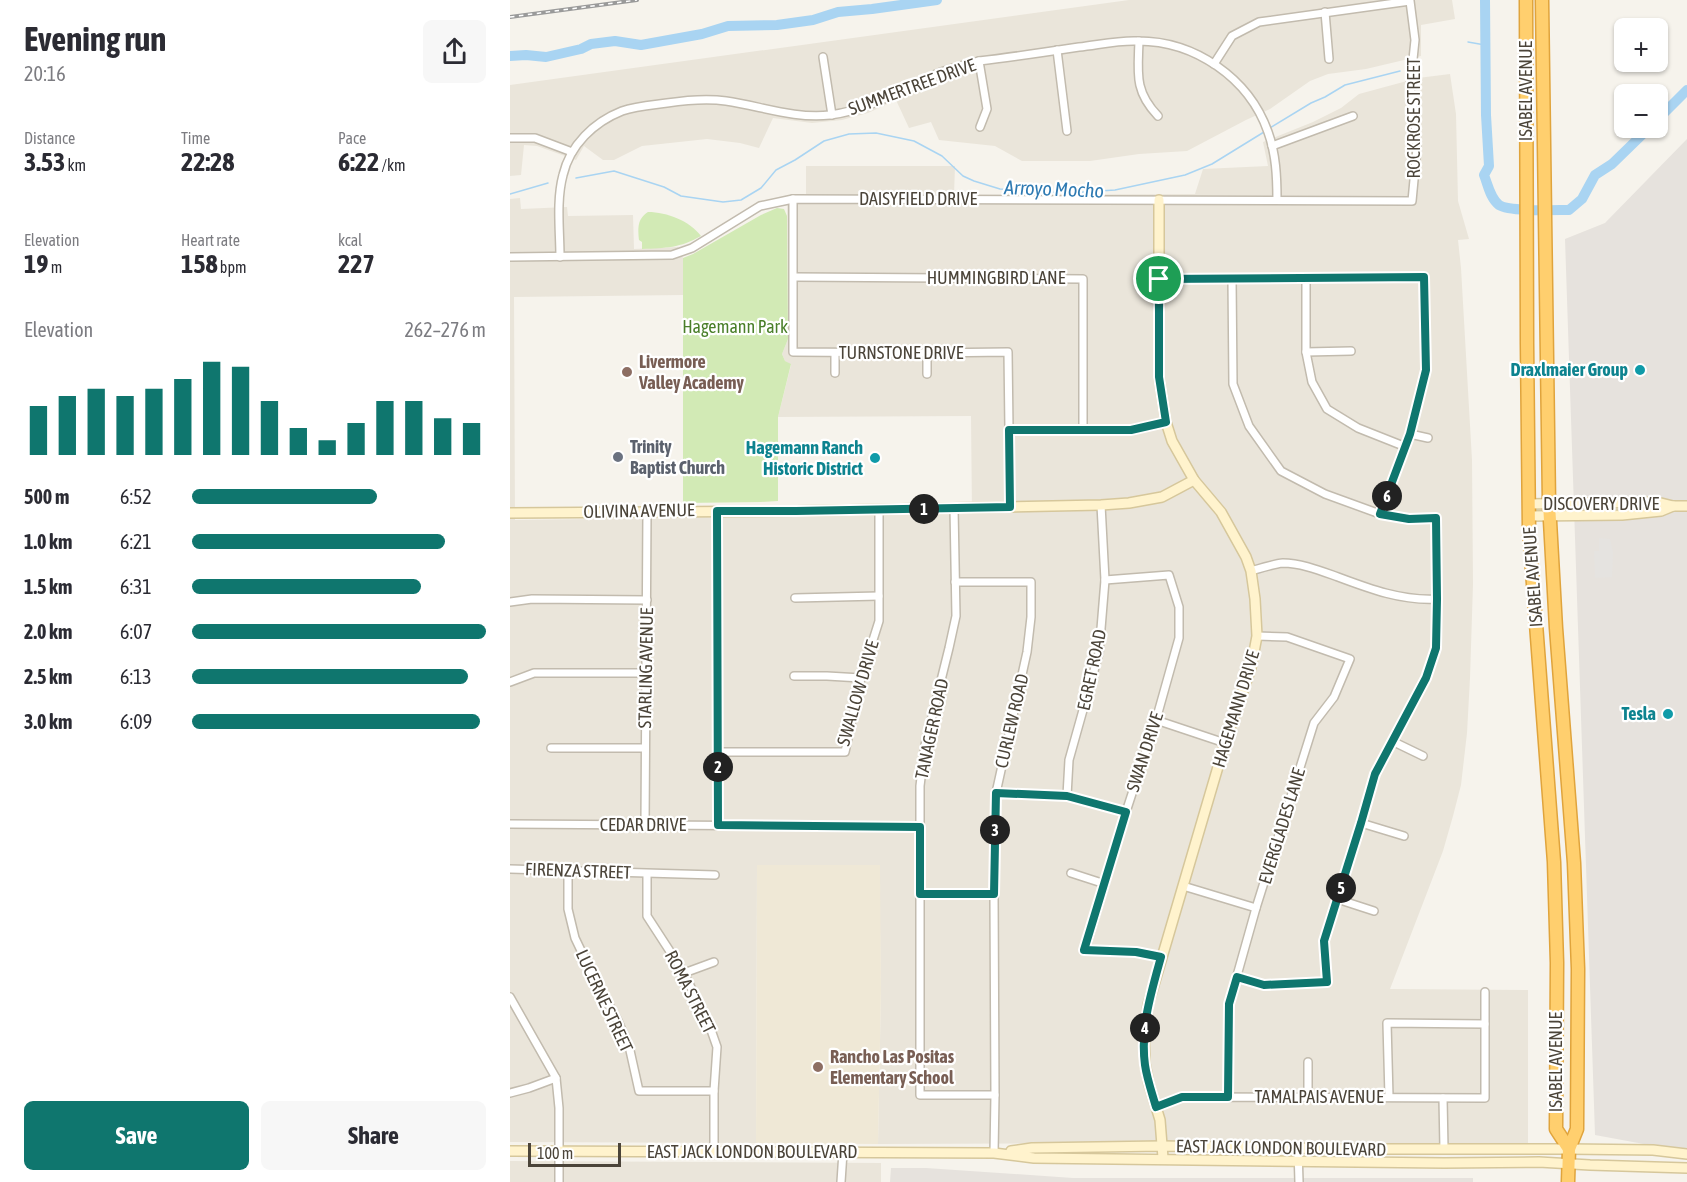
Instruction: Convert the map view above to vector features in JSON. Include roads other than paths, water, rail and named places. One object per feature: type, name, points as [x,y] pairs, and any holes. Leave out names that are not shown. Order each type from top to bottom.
[{"type":"highway","name":"ISABEL AVENUE","points":[[1526,0],[1529,531],[1554,861],[1557,963],[1556,1129],[1569,1149]]},
{"type":"highway","name":"ISABEL AVENUE","points":[[1542,0],[1550,510],[1556,628],[1574,863],[1578,969],[1577,1129],[1569,1149],[1568,1182]]},
{"type":"main road","name":"HAGEMANN DRIVE","points":[[1159,200],[1159,377],[1166,422],[1172,441],[1194,480],[1221,512],[1246,557],[1251,571],[1255,599],[1257,636],[1251,668],[1225,743],[1148,1005],[1144,1034],[1145,1064],[1160,1120],[1163,1158]]},
{"type":"main road","name":"OLIVINA AVENUE","points":[[510,513],[879,510],[1101,505],[1162,497],[1194,480]]},
{"type":"main road","name":"DISCOVERY DRIVE","points":[[1529,510],[1657,502],[1673,506],[1687,506]]},
{"type":"main road","name":"EAST JACK LONDON BOULEVARD","points":[[994,1153],[1032,1148],[1162,1146],[1298,1149],[1653,1150],[1687,1154]]},
{"type":"main road","name":"EAST JACK LONDON BOULEVARD","points":[[510,1151],[994,1153],[1035,1158],[1539,1162],[1687,1168]]},
{"type":"street","points":[[1214,64],[1232,36],[1258,22],[1410,0]]},
{"type":"street","name":"ROCKROSE STREET","points":[[1410,0],[1415,40],[1410,88],[1416,120],[1417,148],[1412,201]]},
{"type":"street","points":[[1325,12],[1329,59]]},
{"type":"street","name":"SUMMERTREE DRIVE","points":[[560,257],[561,188],[568,159],[582,138],[595,126],[623,111],[688,100],[725,101],[783,113],[832,115],[882,101],[958,66],[979,61],[1125,41],[1160,42],[1181,47],[1214,64],[1229,75],[1251,100],[1262,117],[1276,162],[1277,200]]},
{"type":"street","points":[[1139,41],[1138,80],[1146,104],[1158,116]]},
{"type":"street","points":[[1057,50],[1067,131]]},
{"type":"street","points":[[824,57],[832,115]]},
{"type":"street","points":[[979,61],[987,109],[980,127]]},
{"type":"street","points":[[1272,146],[1353,116]]},
{"type":"street","points":[[510,138],[535,138],[572,152]]},
{"type":"street","name":"DAISYFIELD DRIVE","points":[[510,257],[672,255],[692,248],[760,206],[793,199],[1412,201]]},
{"type":"street","name":"TURNSTONE DRIVE","points":[[793,199],[793,352],[1008,352],[1010,507]]},
{"type":"street","name":"HUMMINGBIRD LANE","points":[[794,276],[1083,279],[1083,429]]},
{"type":"street","points":[[1159,279],[1424,277],[1426,370],[1406,447],[1380,514]]},
{"type":"street","points":[[1306,278],[1306,352],[1312,382],[1327,409],[1358,428],[1406,447]]},
{"type":"street","points":[[1232,279],[1233,384],[1249,426],[1281,471],[1325,494],[1380,514],[1409,519],[1436,518],[1437,599],[1436,648],[1426,678],[1375,774],[1324,941],[1327,982],[1264,985],[1237,977]]},
{"type":"street","points":[[1306,352],[1351,351]]},
{"type":"street","points":[[835,353],[835,373]]},
{"type":"street","points":[[927,353],[927,374]]},
{"type":"street","points":[[1009,430],[1131,430],[1166,422]]},
{"type":"street","points":[[1410,434],[1428,438]]},
{"type":"street","name":"EGRET ROAD","points":[[1067,796],[1070,760],[1099,653],[1105,580],[1101,505]]},
{"type":"street","name":"TANAGER ROAD","points":[[954,508],[956,616],[925,745],[920,786],[920,1095],[995,1095]]},
{"type":"street","name":"SWALLOW DRIVE","points":[[718,752],[845,752],[861,678],[879,621],[879,510]]},
{"type":"street","name":"STARLING AVENUE","points":[[645,825],[647,511]]},
{"type":"street","points":[[717,511],[718,825]]},
{"type":"street","points":[[1251,571],[1283,563],[1315,569],[1402,598],[1437,599]]},
{"type":"street","name":"SWAN DRIVE","points":[[1105,580],[1169,575],[1179,607],[1179,638],[1156,720],[1084,950],[1136,952],[1161,957]]},
{"type":"street","name":"CURLEW ROAD","points":[[955,582],[1031,582],[1031,617],[1027,652],[996,793],[994,1153]]},
{"type":"street","points":[[795,598],[879,596]]},
{"type":"street","points":[[510,602],[532,599],[647,600]]},
{"type":"street","name":"EVERGLADES LANE","points":[[1228,1097],[1229,1004],[1314,723],[1334,697],[1350,659],[1287,637],[1257,636]]},
{"type":"street","points":[[510,682],[534,673],[645,673]]},
{"type":"street","points":[[794,676],[861,678]]},
{"type":"street","points":[[1156,720],[1225,743]]},
{"type":"street","points":[[1394,742],[1423,756]]},
{"type":"street","points":[[551,748],[645,748]]},
{"type":"street","points":[[996,793],[1067,796],[1126,812]]},
{"type":"street","points":[[1361,823],[1404,836]]},
{"type":"street","name":"CEDAR DRIVE","points":[[510,824],[920,827]]},
{"type":"street","name":"FIRENZA STREET","points":[[510,869],[715,875]]},
{"type":"street","name":"LUCERNE STREET","points":[[568,871],[568,909],[575,938],[629,1046],[639,1091],[714,1091]]},
{"type":"street","points":[[1071,873],[1105,884]]},
{"type":"street","name":"ROMA STREET","points":[[647,874],[647,916],[684,973],[717,1047],[714,1152]]},
{"type":"street","points":[[1183,886],[1256,909]]},
{"type":"street","points":[[920,894],[994,894]]},
{"type":"street","points":[[1337,899],[1374,911]]},
{"type":"street","points":[[684,973],[714,962]]},
{"type":"street","points":[[1389,1097],[1387,1023],[1485,1024],[1485,992]]},
{"type":"street","points":[[510,997],[556,1078],[559,1108],[559,1182]]},
{"type":"street","name":"TAMALPAIS AVENUE","points":[[1156,1107],[1182,1097],[1485,1098],[1485,1024]]},
{"type":"street","points":[[1308,1062],[1308,1097]]},
{"type":"street","points":[[510,1093],[556,1078]]},
{"type":"street","points":[[1443,1098],[1444,1149]]},
{"type":"street","points":[[1298,1149],[1299,1182]]},
{"type":"street","points":[[841,1182],[843,1152]]},
{"type":"waterway","name":"Arroyo Mocho","points":[[510,56],[546,57],[581,49],[591,44],[615,41],[641,45],[702,34],[728,26],[777,25],[813,20],[838,12],[937,0]]},
{"type":"waterway","name":"Arroyo Mocho","points":[[1485,0],[1489,166],[1484,175],[1491,195],[1499,205],[1522,210],[1569,210],[1582,199],[1595,175],[1612,164],[1639,138]]},
{"type":"waterway","name":"Arroyo Mocho","points":[[1468,42],[1485,45]]},
{"type":"waterway","name":"Arroyo Mocho","points":[[1268,129],[1345,85],[1400,71]]},
{"type":"waterway","name":"Arroyo Mocho","points":[[1668,109],[1687,90]]},
{"type":"waterway","name":"Arroyo Mocho","points":[[576,178],[614,171],[664,187],[681,196],[723,202],[741,200],[761,188],[776,170],[824,141],[849,134],[876,133],[914,141],[942,156],[963,176],[1000,189],[1068,193],[1115,190],[1185,175],[1212,164],[1264,132]]},
{"type":"waterway","name":"Arroyo Mocho","points":[[510,194],[548,183]]},
{"type":"railway","points":[[510,17],[637,0]]},
{"type":"place","name":"Draxlmaier Group","points":[[1640,370]]},
{"type":"place","name":"Livermore Valley Academy","points":[[627,372]]},
{"type":"place","name":"Trinity Baptist Church","points":[[618,457]]},
{"type":"place","name":"Hagemann Ranch Historic District","points":[[875,458]]},
{"type":"place","name":"Tesla","points":[[1668,714]]},
{"type":"place","name":"Rancho Las Positas Elementary School","points":[[818,1067]]},
{"type":"park label","name":"Hagemann Park","points":[[735,327]]}]
